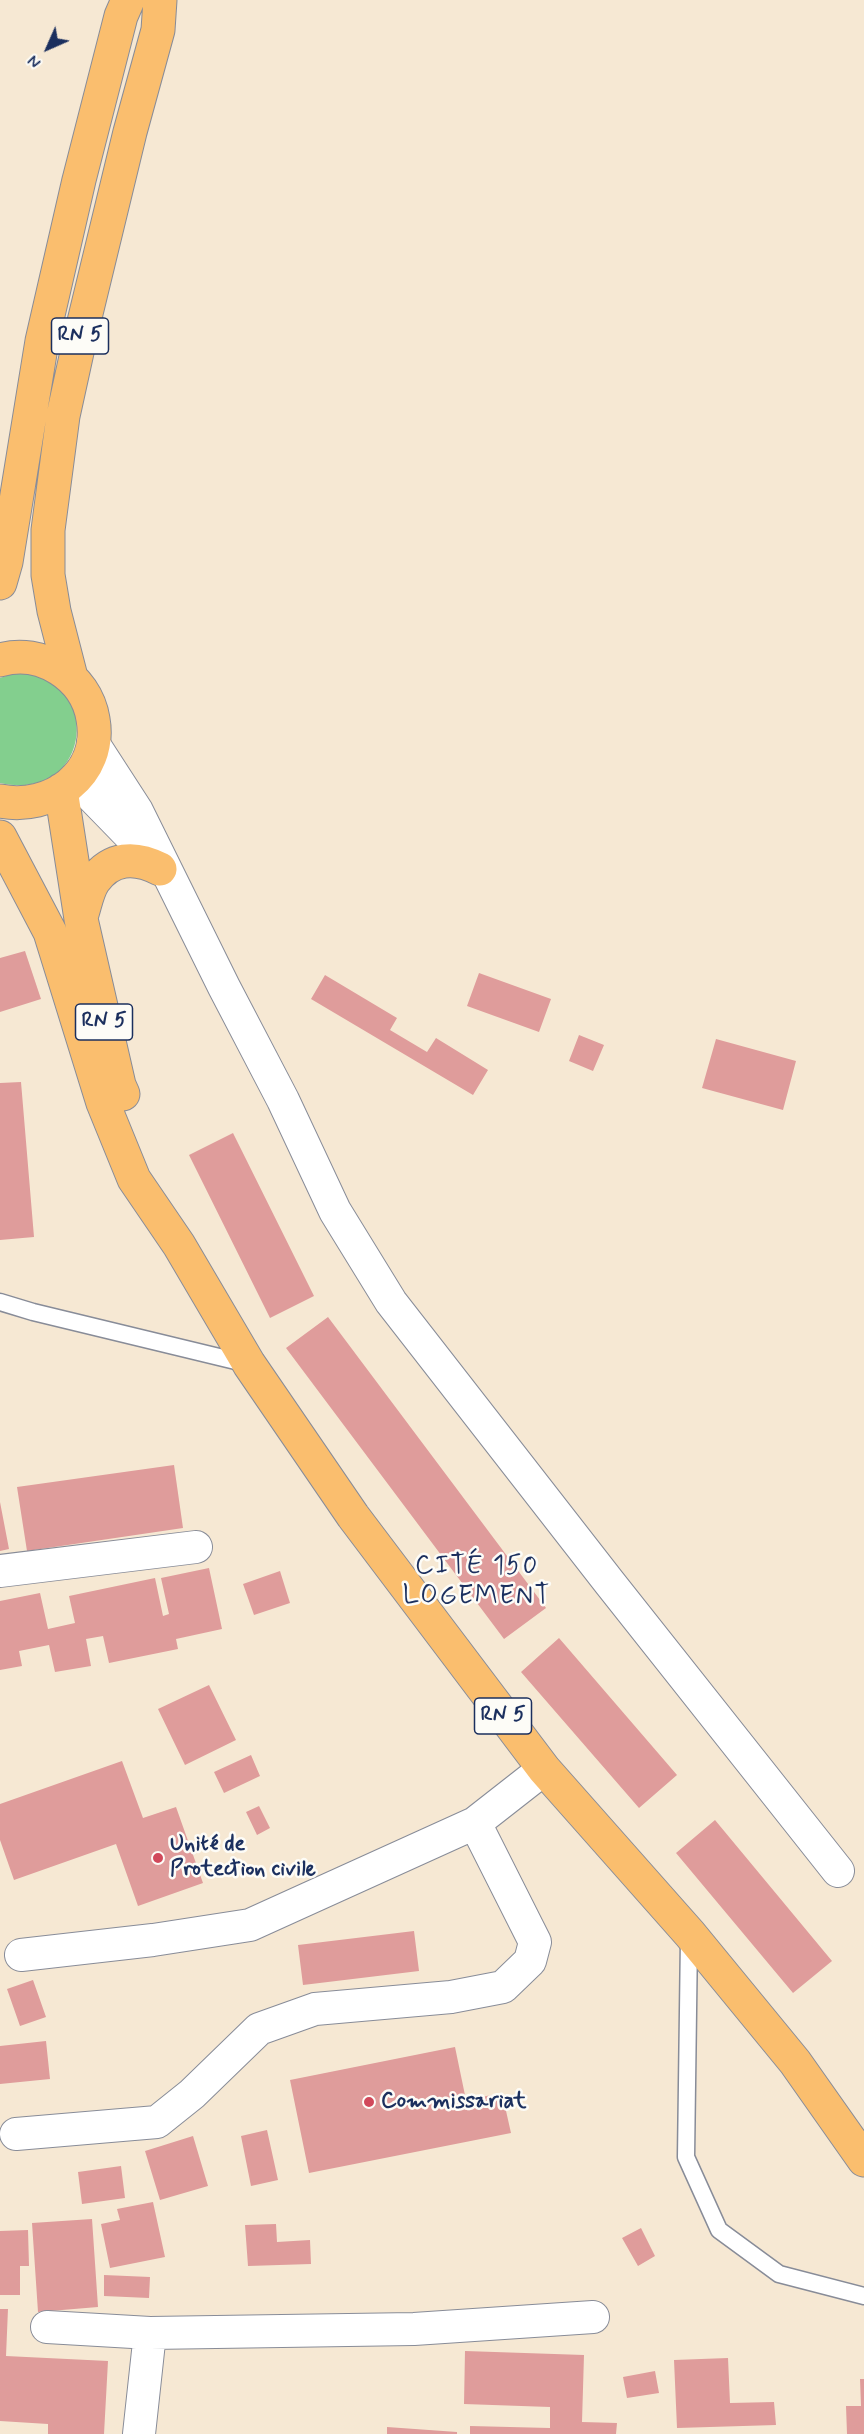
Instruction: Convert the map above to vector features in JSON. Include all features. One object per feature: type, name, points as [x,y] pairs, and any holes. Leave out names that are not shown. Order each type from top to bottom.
[{"type":"main road","name":"RN 5","points":[[0,583],[6,562],[42,341],[82,169],[121,16],[128,0]]},
{"type":"main road","name":"RN 5","points":[[71,677],[54,611],[48,575],[48,530],[63,416],[127,143],[158,30],[160,0]]},
{"type":"main road","points":[[0,660],[27,657],[51,663],[71,677],[86,696],[93,719],[93,743],[85,766],[68,785],[49,798],[25,804],[0,801]]},
{"type":"main road","name":"RN 5","points":[[68,785],[81,919],[119,1084],[156,1173],[179,1245]]},
{"type":"main road","name":"RN 5","points":[[4,848],[50,932],[103,1103],[134,1179],[179,1245],[249,1364],[353,1516],[544,1769],[690,1934],[795,2062],[864,2160]]},
{"type":"main road","points":[[81,919],[93,883],[108,866],[135,859],[167,877]]},
{"type":"street","points":[[93,743],[138,811],[167,877],[283,1100],[334,1211],[391,1302],[601,1573],[838,1872]]},
{"type":"street","points":[[68,785],[138,842],[167,877]]},
{"type":"street","points":[[0,1571],[196,1547]]},
{"type":"street","points":[[21,1955],[153,1940],[250,1925],[475,1823],[544,1769]]},
{"type":"street","points":[[16,2134],[157,2122],[192,2094],[259,2029],[315,2009],[451,1997],[503,1987],[530,1961],[535,1942],[475,1823]]},
{"type":"street","points":[[46,2326],[150,2333],[414,2329],[593,2317]]},
{"type":"street","points":[[140,2434],[150,2333]]},
{"type":"lane","points":[[0,1302],[249,1364]]},
{"type":"lane","points":[[690,1934],[686,2157],[719,2230],[779,2274],[864,2296]]},
{"type":"green space","points":[[15,673],[34,675],[55,685],[69,701],[76,721],[76,742],[68,761],[52,776],[30,784],[0,783],[0,678]]},
{"type":"building","points":[[25,951],[41,999],[0,1012],[0,958]]},
{"type":"building","points":[[479,973],[551,999],[539,1032],[467,1006]]},
{"type":"building","points":[[325,975],[397,1018],[390,1030],[427,1052],[436,1038],[488,1070],[473,1095],[311,999]]},
{"type":"building","points":[[579,1035],[604,1045],[593,1071],[569,1061]]},
{"type":"building","points":[[716,1039],[796,1061],[783,1110],[702,1088]]},
{"type":"building","points":[[21,1082],[34,1237],[0,1240],[0,1083]]},
{"type":"building","points":[[233,1133],[314,1296],[270,1318],[189,1155]]},
{"type":"building","points":[[328,1317],[546,1608],[504,1639],[286,1348]]},
{"type":"building","points":[[174,1465],[183,1528],[27,1551],[17,1487]]},
{"type":"building","points":[[0,1502],[9,1549],[0,1551]]},
{"type":"building","points":[[209,1568],[222,1629],[176,1639],[178,1649],[109,1663],[103,1636],[86,1639],[91,1666],[55,1672],[49,1645],[19,1651],[22,1666],[0,1670],[0,1601],[40,1593],[48,1629],[75,1623],[69,1596],[155,1578],[163,1616],[169,1614],[161,1578]]},
{"type":"building","points":[[280,1571],[290,1603],[254,1615],[243,1584]]},
{"type":"building","points":[[559,1638],[677,1775],[639,1808],[521,1672]]},
{"type":"building","points":[[209,1685],[236,1740],[185,1765],[158,1709]]},
{"type":"building","points":[[251,1755],[260,1776],[224,1793],[214,1772]]},
{"type":"building","points":[[122,1761],[143,1818],[176,1807],[203,1883],[138,1906],[116,1844],[14,1880],[0,1840],[0,1804]]},
{"type":"building","points":[[259,1806],[270,1828],[257,1835],[246,1812]]},
{"type":"building","points":[[715,1820],[832,1961],[793,1993],[676,1853]]},
{"type":"building","points":[[414,1931],[419,1971],[303,1985],[298,1945]]},
{"type":"building","points":[[33,1980],[46,2017],[20,2026],[7,1989]]},
{"type":"building","points":[[46,2041],[50,2079],[0,2084],[0,2046]]},
{"type":"building","points":[[455,2047],[466,2100],[502,2093],[511,2133],[309,2173],[290,2080]]},
{"type":"building","points":[[267,2130],[278,2180],[251,2186],[241,2136]]},
{"type":"building","points":[[193,2136],[208,2186],[160,2200],[145,2151]]},
{"type":"building","points":[[121,2166],[125,2198],[82,2204],[78,2172]]},
{"type":"building","points":[[153,2202],[165,2257],[110,2268],[101,2224],[120,2220],[117,2209]]},
{"type":"building","points":[[92,2219],[98,2307],[38,2312],[32,2223]]},
{"type":"building","points":[[276,2224],[277,2242],[310,2240],[311,2264],[248,2266],[245,2225]]},
{"type":"building","points":[[641,2228],[655,2256],[638,2266],[622,2238]]},
{"type":"building","points":[[28,2230],[29,2266],[20,2266],[20,2295],[0,2295],[0,2231]]},
{"type":"building","points":[[104,2275],[150,2277],[149,2298],[104,2296]]},
{"type":"building","points":[[0,2309],[8,2309],[6,2356],[108,2361],[104,2434],[48,2434],[48,2424],[0,2421]]},
{"type":"building","points":[[465,2351],[584,2355],[582,2422],[617,2423],[616,2434],[470,2434],[470,2426],[550,2428],[550,2407],[464,2404]]},
{"type":"building","points":[[728,2358],[730,2403],[774,2402],[776,2425],[677,2428],[674,2360]]},
{"type":"building","points":[[655,2371],[659,2393],[627,2398],[623,2377]]},
{"type":"building","points":[[860,2379],[864,2379],[864,2434],[847,2434],[846,2406],[861,2406]]},
{"type":"building","points":[[387,2427],[457,2432],[457,2434],[387,2434]]},
{"type":"place","name":"Unité de Protection civile","points":[[158,1858]]},
{"type":"place","name":"Commissariat","points":[[369,2102]]},
{"type":"district","name":"CITÉ 150 LOGEMENT","points":[[477,1582]]}]
